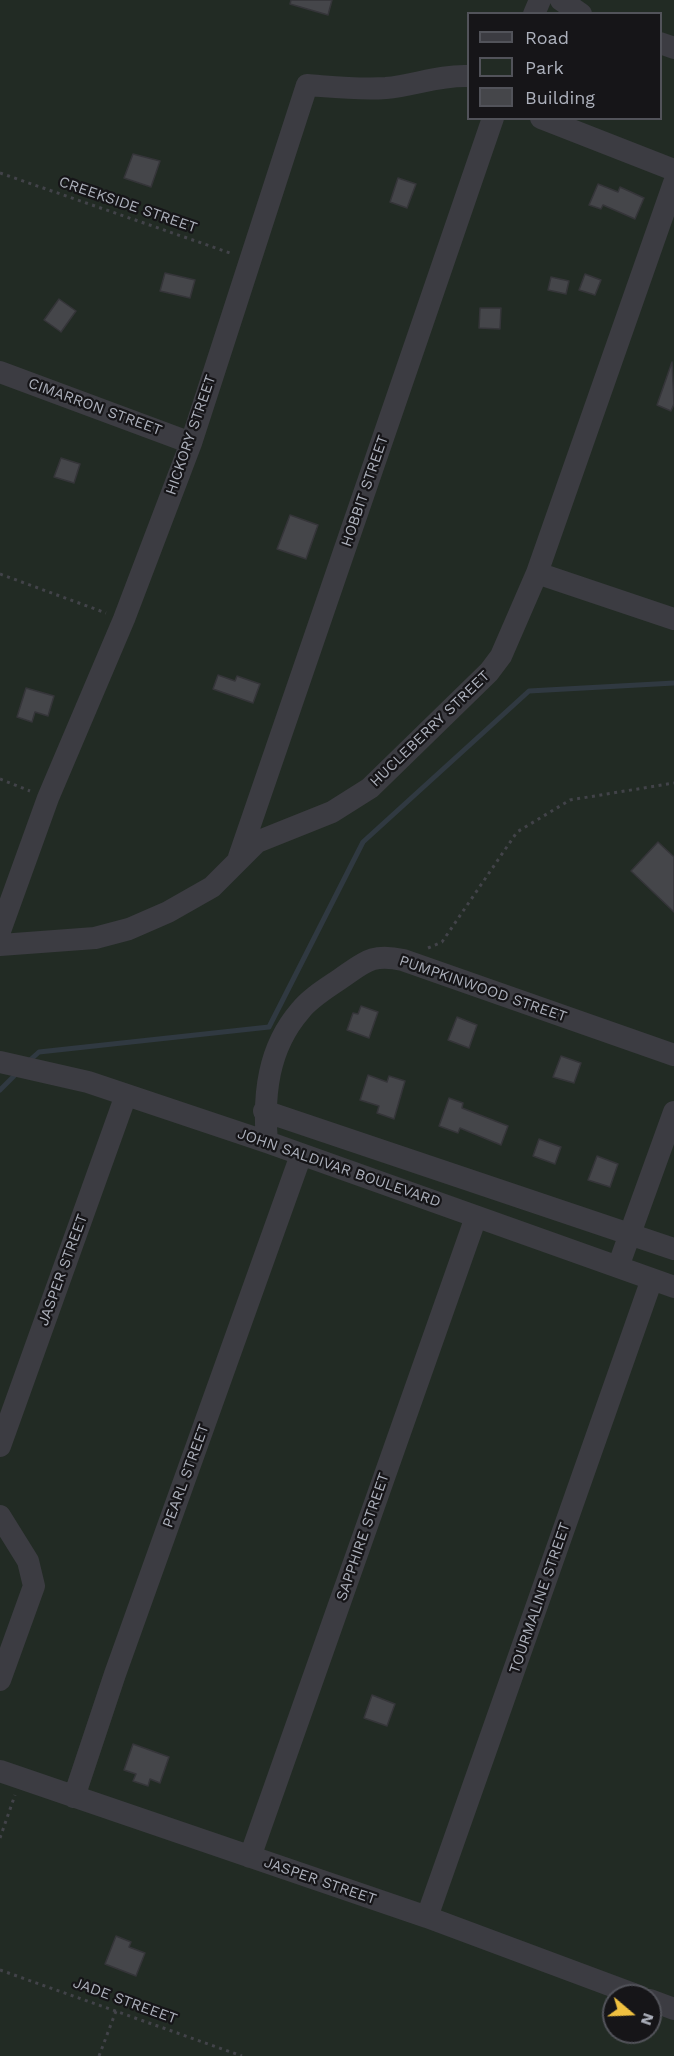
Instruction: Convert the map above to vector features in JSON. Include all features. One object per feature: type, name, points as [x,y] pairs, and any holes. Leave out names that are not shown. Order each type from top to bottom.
[{"type":"street","points":[[561,0],[578,12]]},
{"type":"street","name":"HICKORY STREET","points":[[0,931],[48,798],[124,620],[190,442],[248,260],[308,85],[386,88],[417,84],[445,75],[467,76]]},
{"type":"street","name":"HOBBIT STREET","points":[[237,863],[493,120]]},
{"type":"street","points":[[546,120],[674,170]]},
{"type":"street","name":"HUCLEBERRY STREET","points":[[0,945],[95,938],[129,929],[168,912],[213,887],[257,842],[332,812],[370,788],[489,672],[501,656],[537,573],[674,183]]},
{"type":"street","name":"CIMARRON STREET","points":[[0,372],[190,442]]},
{"type":"street","points":[[537,573],[674,618]]},
{"type":"street","name":"PUMPKINWOOD STREET","points":[[267,1142],[264,1111],[269,1070],[282,1038],[300,1010],[368,959],[382,956],[403,960],[674,1055]]},
{"type":"street","name":"JOHN SALDIVAR BOULEVARD","points":[[0,1062],[88,1082],[267,1142],[674,1287]]},
{"type":"street","name":"JASPER STREET","points":[[0,1446],[126,1095]]},
{"type":"street","name":"JOHN SALDIVAR BOULEVARD","points":[[264,1111],[674,1249]]},
{"type":"street","points":[[618,1267],[674,1112]]},
{"type":"street","name":"PEARL STREET","points":[[74,1797],[115,1674],[301,1155]]},
{"type":"street","name":"SAPPHIRE STREET","points":[[250,1857],[476,1216]]},
{"type":"street","name":"TOURMALINE STREET","points":[[427,1917],[652,1279]]},
{"type":"street","points":[[0,1515],[28,1561],[34,1586],[0,1680]]},
{"type":"street","name":"JASPER STREET","points":[[11,1774],[427,1917],[607,1984]]},
{"type":"path","name":"CREEKSIDE STREET","points":[[0,173],[248,260]]},
{"type":"path","points":[[0,574],[124,620]]},
{"type":"path","points":[[0,779],[48,798]]},
{"type":"path","points":[[403,960],[442,942],[518,832],[570,800],[674,783]]},
{"type":"path","points":[[0,1838],[11,1774]]},
{"type":"path","name":"JADE STREEET","points":[[0,1970],[242,2056]]},
{"type":"path","points":[[99,2056],[116,2011]]},
{"type":"green space","points":[[0,0],[674,0],[674,2056],[0,2056]]},
{"type":"building","points":[[291,0],[332,0],[328,15],[290,4]]},
{"type":"building","points":[[133,154],[160,161],[151,187],[124,178]]},
{"type":"building","points":[[398,178],[416,184],[407,208],[390,202]]},
{"type":"building","points":[[598,184],[618,192],[620,187],[644,198],[635,219],[603,205],[601,209],[589,205]]},
{"type":"building","points":[[165,273],[195,280],[190,298],[160,291]]},
{"type":"building","points":[[585,274],[601,280],[595,295],[579,290]]},
{"type":"building","points":[[551,277],[569,281],[566,294],[548,290]]},
{"type":"building","points":[[59,299],[76,311],[61,332],[44,320]]},
{"type":"building","points":[[480,308],[501,308],[500,329],[479,328]]},
{"type":"building","points":[[672,362],[674,404],[671,411],[657,405]]},
{"type":"building","points":[[61,458],[80,464],[74,483],[54,477]]},
{"type":"building","points":[[290,515],[318,525],[306,559],[277,549]]},
{"type":"building","points":[[218,675],[235,681],[237,676],[260,684],[253,703],[213,689]]},
{"type":"building","points":[[26,688],[54,696],[48,716],[35,712],[32,722],[17,717]]},
{"type":"building","points":[[658,842],[674,857],[674,912],[631,871]]},
{"type":"building","points":[[361,1006],[378,1012],[369,1038],[347,1030],[353,1013],[358,1014]]},
{"type":"building","points":[[457,1017],[477,1025],[469,1048],[448,1040]]},
{"type":"building","points":[[561,1056],[581,1063],[574,1083],[553,1077]]},
{"type":"building","points":[[368,1075],[387,1082],[389,1076],[405,1081],[394,1119],[377,1113],[379,1106],[360,1100]]},
{"type":"building","points":[[449,1098],[463,1103],[462,1108],[508,1126],[501,1145],[460,1128],[458,1133],[439,1126]]},
{"type":"building","points":[[539,1139],[561,1147],[555,1164],[533,1156]]},
{"type":"building","points":[[597,1156],[618,1164],[610,1187],[588,1180]]},
{"type":"building","points":[[372,1695],[395,1704],[387,1726],[364,1718]]},
{"type":"building","points":[[133,1744],[169,1757],[160,1783],[150,1779],[148,1786],[133,1781],[136,1774],[124,1770]]},
{"type":"building","points":[[116,1936],[131,1942],[129,1947],[145,1953],[136,1976],[105,1964]]},
{"type":"waterway","points":[[29,1061],[39,1052],[269,1027],[363,842],[529,691],[674,683]]},
{"type":"waterway","points":[[0,1090],[18,1072]]}]
